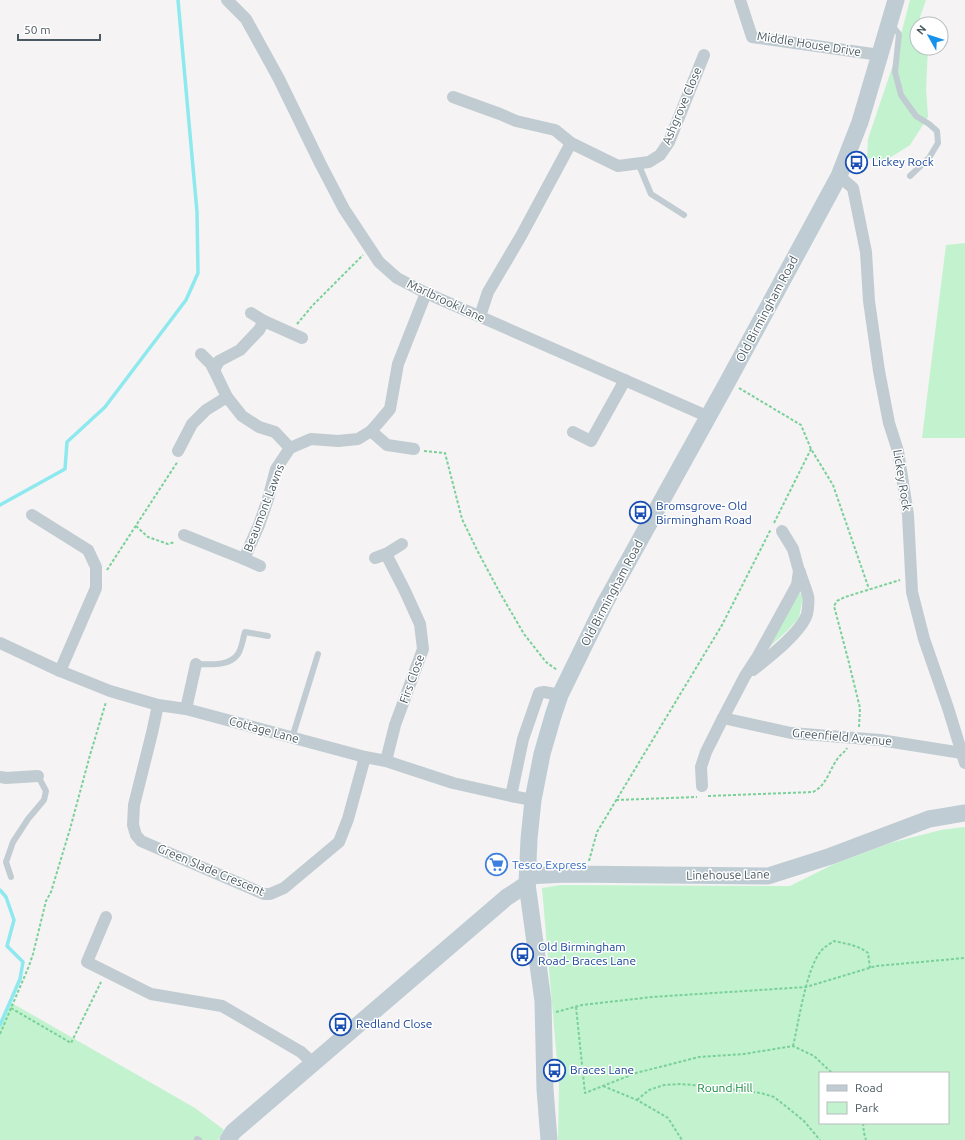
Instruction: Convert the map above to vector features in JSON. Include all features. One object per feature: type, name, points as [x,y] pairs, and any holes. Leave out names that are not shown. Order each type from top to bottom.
[{"type":"main road","name":"Old Birmingham Road","points":[[549,1140],[543,1001],[528,880],[529,839],[533,800],[542,754],[560,695],[605,603],[709,417],[839,176],[860,122],[896,0]]},
{"type":"main road","name":"Linehouse Lane","points":[[528,880],[566,874],[768,876],[831,856],[929,819],[965,813]]},
{"type":"main road","points":[[228,1140],[233,1132],[528,880]]},
{"type":"street","name":"Marlbrook Lane","points":[[227,0],[246,18],[279,79],[344,209],[379,262],[397,278],[426,293],[709,417]]},
{"type":"street","name":"Middle House Drive","points":[[740,0],[752,36],[880,55]]},
{"type":"street","name":"Ashgrove Close","points":[[453,97],[516,121],[555,130],[571,143],[618,166],[649,162],[660,155],[669,142],[704,55]]},
{"type":"street","points":[[480,316],[488,292],[521,236],[571,143]]},
{"type":"street","name":"Lickey Rock","points":[[839,176],[853,188],[866,252],[869,301],[879,371],[890,423],[898,451],[907,508],[912,592],[924,639],[948,708],[963,758]]},
{"type":"street","points":[[201,354],[211,364],[227,397],[242,416],[259,427],[275,432],[290,448],[311,439],[338,442],[358,439],[371,431],[390,409],[398,364],[426,293]]},
{"type":"street","points":[[252,313],[264,321],[302,338]]},
{"type":"street","points":[[214,370],[220,362],[240,350],[259,330],[264,321]]},
{"type":"street","points":[[573,432],[591,441],[625,380]]},
{"type":"street","points":[[178,451],[192,424],[206,410],[227,397]]},
{"type":"street","points":[[371,431],[387,445],[414,450]]},
{"type":"street","name":"Beaumont Lawns","points":[[244,559],[259,525],[276,469],[290,448]]},
{"type":"street","points":[[32,515],[88,550],[96,567],[96,588],[60,671]]},
{"type":"street","points":[[745,676],[772,655],[791,636],[800,626],[807,614],[808,596],[793,549],[782,530]]},
{"type":"street","name":"Beaumont Lawns","points":[[184,534],[194,545],[244,559],[260,566]]},
{"type":"street","name":"Firs Close","points":[[386,761],[395,725],[422,649],[420,624],[405,591],[381,556],[402,544]]},
{"type":"street","points":[[702,786],[701,767],[706,752],[745,676],[758,656],[797,585],[800,571]]},
{"type":"street","name":"Cottage Lane","points":[[0,643],[60,671],[110,691],[158,705],[186,709],[365,757],[386,761],[453,783],[533,800]]},
{"type":"street","points":[[186,709],[196,664]]},
{"type":"street","points":[[511,796],[523,739],[539,693],[544,692],[560,695]]},
{"type":"street","name":"Green Slade Crescent","points":[[158,705],[134,805],[133,825],[136,835],[141,841],[264,894],[270,894],[284,888],[339,842],[348,819],[365,757]]},
{"type":"street","name":"Greenfield Avenue","points":[[723,718],[791,733],[880,740],[963,758]]},
{"type":"street","points":[[0,777],[38,776]]},
{"type":"street","points":[[106,917],[87,962],[151,994],[222,1006],[301,1052],[314,1064]]},
{"type":"lane","points":[[890,22],[899,34],[895,72],[901,95],[916,116],[937,131],[938,143],[929,158],[910,176]]},
{"type":"lane","points":[[638,163],[651,194],[684,214]]},
{"type":"lane","points":[[196,664],[216,664],[230,661],[238,653],[245,632],[268,636]]},
{"type":"lane","points":[[292,738],[318,654]]},
{"type":"lane","points":[[10,877],[6,862],[13,842],[28,819],[44,800],[46,791],[38,776]]},
{"type":"path","points":[[289,333],[362,256],[371,249]]},
{"type":"path","points":[[728,381],[801,426],[811,449],[833,485],[870,590]]},
{"type":"path","points":[[588,874],[589,858],[597,832],[722,625],[811,449]]},
{"type":"path","points":[[414,450],[445,453],[462,519],[497,587],[524,634],[546,662],[568,678]]},
{"type":"path","points":[[96,588],[180,459],[178,451]]},
{"type":"path","points":[[136,526],[148,537],[168,544],[179,541],[184,534]]},
{"type":"path","points":[[616,800],[813,792],[821,788],[838,757],[845,751],[859,729],[860,708],[834,606],[845,596],[911,577]]},
{"type":"path","points":[[0,1034],[33,954],[46,901],[52,892],[90,755],[110,691]]},
{"type":"path","points":[[793,1046],[806,987],[814,963],[822,950],[834,941],[861,948],[868,953],[870,968]]},
{"type":"path","points":[[544,1015],[576,1007],[652,996],[806,987],[876,966],[965,958]]},
{"type":"path","points":[[11,1008],[71,1043],[106,971]]},
{"type":"path","points":[[576,1007],[585,1093],[636,1072],[699,1057],[744,1054],[793,1046],[814,1056],[831,1072]]},
{"type":"path","points":[[637,1100],[649,1090],[664,1085],[680,1084],[760,1093],[774,1097],[804,1121],[820,1140]]},
{"type":"path","points":[[603,1086],[637,1100],[668,1118],[682,1140]]},
{"type":"path","points":[[863,1124],[866,1140]]},
{"type":"green space","points":[[910,0],[926,0],[920,16],[909,16],[909,56],[928,56],[926,89],[928,117],[910,145],[885,161],[867,158],[868,139],[893,65]]},
{"type":"green space","points":[[965,243],[965,438],[922,438],[946,245]]},
{"type":"green space","points":[[798,592],[803,596],[799,618],[767,649]]},
{"type":"green space","name":"Round Hill","points":[[965,828],[965,1140],[558,1140],[559,1084],[542,888],[561,885],[790,886],[832,865],[890,843],[941,830]]},
{"type":"green space","points":[[10,1002],[195,1108],[224,1130],[218,1140],[0,1140],[0,1025]]},
{"type":"waterway","points":[[0,505],[65,469],[67,442],[105,407],[186,300],[198,273],[197,212],[178,0]]},
{"type":"waterway","points":[[0,890],[6,897],[14,920],[7,946],[23,962],[20,979],[0,1025]]},
{"type":"place","name":"Lickey Rock","points":[[856,162]]},
{"type":"place","name":"Bromsgrove- Old Birmingham Road","points":[[641,513]]},
{"type":"place","name":"Tesco Express","points":[[497,865]]},
{"type":"place","name":"Old Birmingham Road- Braces Lane","points":[[523,954]]},
{"type":"place","name":"Redland Close","points":[[340,1024]]},
{"type":"place","name":"Braces Lane","points":[[554,1070]]}]
